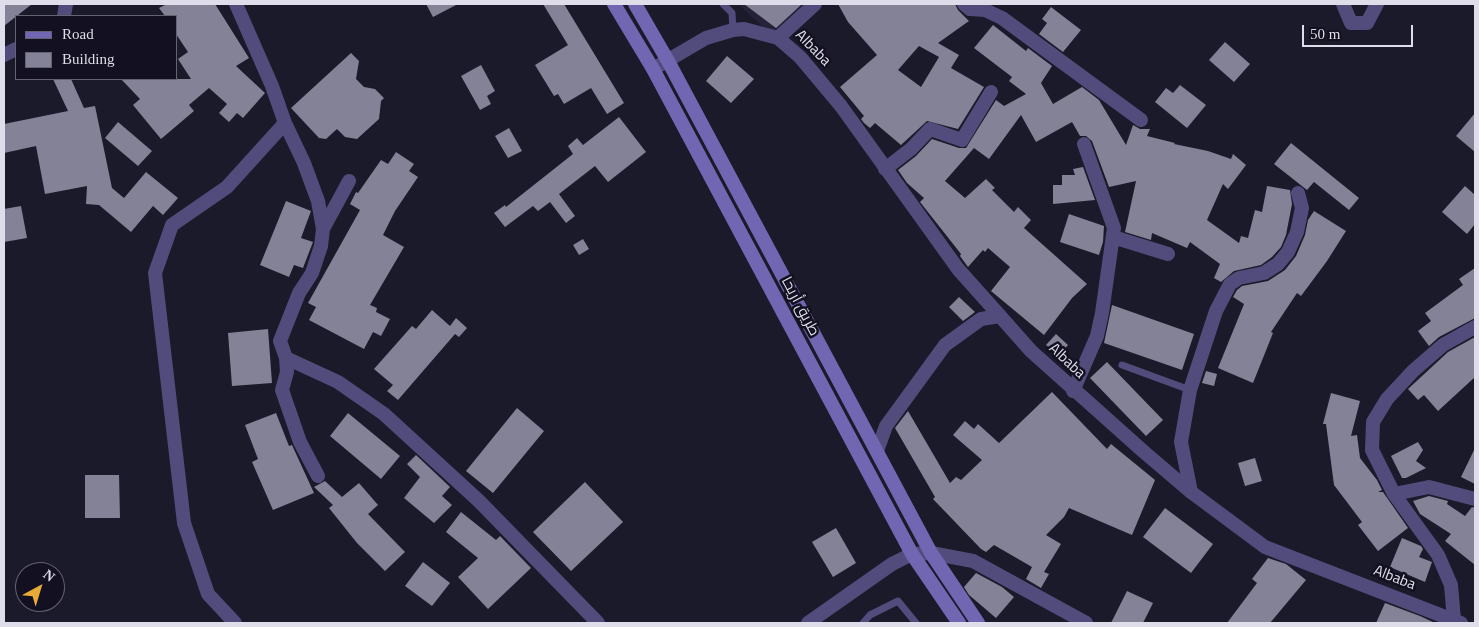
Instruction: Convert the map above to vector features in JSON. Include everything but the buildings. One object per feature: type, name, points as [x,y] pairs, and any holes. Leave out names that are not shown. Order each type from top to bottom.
[{"type":"main road","name":"طريق أريحا","points":[[614,4],[653,69],[912,554],[960,623]]},
{"type":"main road","name":"طريق أريحا","points":[[635,4],[668,61],[932,552],[978,623]]},
{"type":"street","points":[[236,4],[272,86],[285,123],[304,163],[318,201],[323,229],[321,246],[312,273],[299,292],[280,340],[286,358],[287,372],[282,390],[300,442],[318,476]]},
{"type":"street","points":[[778,38],[815,4]]},
{"type":"street","points":[[964,4],[970,9],[985,7],[1002,18],[1057,56],[1101,92],[1141,120]]},
{"type":"street","points":[[1343,4],[1351,23],[1367,23],[1377,4]]},
{"type":"street","name":"Albaba","points":[[733,30],[744,29],[778,38],[800,57],[841,106],[958,269],[1031,351],[1073,391],[1190,492],[1265,547],[1457,622]]},
{"type":"street","points":[[653,69],[706,38],[733,30]]},
{"type":"street","points":[[885,169],[911,150],[930,129],[962,140],[991,92]]},
{"type":"street","points":[[235,623],[208,594],[184,523],[155,273],[172,225],[227,187],[285,123]]},
{"type":"street","points":[[1073,391],[1097,336],[1114,228],[1084,144]]},
{"type":"street","points":[[323,229],[349,181]]},
{"type":"street","points":[[1190,492],[1180,442],[1190,390],[1224,292],[1239,278],[1264,273],[1278,264],[1288,252],[1296,232],[1302,208],[1298,193]]},
{"type":"street","points":[[1113,237],[1168,254]]},
{"type":"street","points":[[877,451],[886,426],[945,345],[981,319],[1000,316]]},
{"type":"street","points":[[1457,622],[1451,585],[1438,554],[1394,494],[1372,450],[1373,422],[1387,399],[1413,371],[1443,345],[1475,327]]},
{"type":"street","points":[[286,358],[338,382],[384,414],[479,500],[598,623]]},
{"type":"street","points":[[1394,494],[1429,487],[1475,499]]},
{"type":"street","points":[[808,623],[892,564],[912,554],[932,552],[972,561],[1086,623]]},
{"type":"lane","points":[[723,4],[732,13],[733,30]]},
{"type":"lane","points":[[1122,365],[1190,390]]},
{"type":"lane","points":[[863,623],[870,615],[898,601],[916,623]]},
{"type":"shaded area","points":[[738,4],[810,4],[779,31],[763,27]]}]
